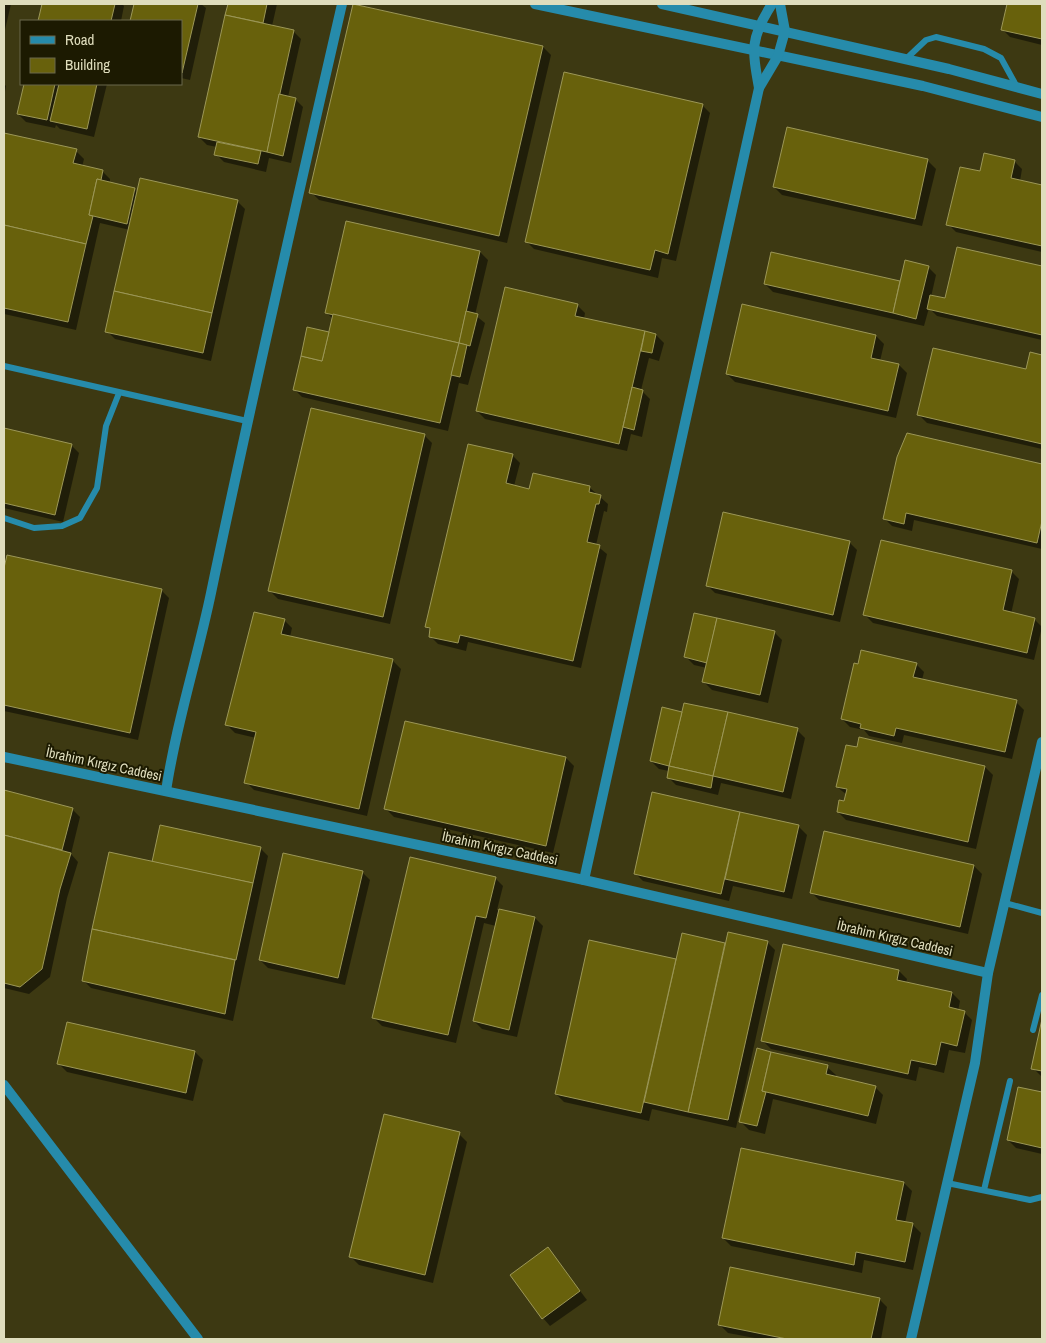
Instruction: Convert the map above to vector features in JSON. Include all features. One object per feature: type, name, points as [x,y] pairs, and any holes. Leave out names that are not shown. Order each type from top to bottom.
[{"type":"street","points":[[166,791],[173,746],[207,613],[247,421],[342,4]]},
{"type":"street","points":[[535,4],[923,86],[1042,116]]},
{"type":"street","points":[[662,4],[906,59],[1042,94]]},
{"type":"street","points":[[759,88],[752,51],[759,25],[772,4]]},
{"type":"street","points":[[584,880],[759,88],[778,56],[785,31],[780,4]]},
{"type":"street","points":[[911,1339],[975,1063],[988,973],[1042,742]]},
{"type":"street","name":"İbrahim Kırgız Caddesi","points":[[4,757],[584,880],[988,973]]},
{"type":"street","points":[[4,1085],[198,1339]]},
{"type":"lane","points":[[906,59],[926,40],[936,37],[984,49],[1001,58],[1017,87]]},
{"type":"lane","points":[[4,366],[247,421]]},
{"type":"lane","points":[[4,518],[34,528],[62,526],[80,518],[97,488],[106,426],[119,392]]},
{"type":"lane","points":[[1005,903],[1042,913]]},
{"type":"lane","points":[[1033,1030],[1042,995]]},
{"type":"lane","points":[[984,1190],[1010,1082]]},
{"type":"lane","points":[[947,1183],[1030,1200],[1042,1197]]},
{"type":"shaded area","points":[[4,4],[1042,4],[1042,1339],[4,1339]]},
{"type":"building","points":[[42,4],[115,4],[111,20],[38,20]]},
{"type":"building","points":[[134,4],[198,4],[182,73],[182,20],[130,20]]},
{"type":"building","points":[[228,4],[267,4],[263,23],[225,15]]},
{"type":"building","points":[[353,4],[543,46],[499,236],[309,193]]},
{"type":"building","points":[[1007,4],[1042,4],[1042,39],[1001,30]]},
{"type":"building","points":[[225,15],[294,30],[267,152],[198,137]]},
{"type":"building","points":[[564,72],[703,104],[668,254],[655,250],[650,270],[525,242]]},
{"type":"building","points":[[24,85],[55,85],[47,120],[17,114]]},
{"type":"building","points":[[59,85],[97,85],[87,129],[50,121]]},
{"type":"building","points":[[279,94],[296,98],[283,156],[267,152]]},
{"type":"building","points":[[787,127],[928,159],[915,219],[773,187]]},
{"type":"building","points":[[4,133],[77,149],[73,163],[103,170],[101,180],[97,179],[89,215],[93,216],[86,244],[4,225]]},
{"type":"building","points":[[217,142],[261,151],[258,164],[214,155]]},
{"type":"building","points":[[984,153],[1015,160],[1011,178],[1042,185],[1042,246],[946,225],[960,167],[980,171]]},
{"type":"building","points":[[140,178],[238,200],[212,313],[114,291]]},
{"type":"building","points":[[97,179],[135,188],[127,224],[89,215]]},
{"type":"building","points":[[346,221],[480,251],[459,343],[325,313]]},
{"type":"building","points":[[4,225],[86,244],[68,322],[4,308]]},
{"type":"building","points":[[957,247],[1042,266],[1042,335],[927,309],[930,295],[945,298]]},
{"type":"building","points":[[771,252],[900,281],[893,313],[764,284]]},
{"type":"building","points":[[905,260],[929,266],[916,319],[893,313]]},
{"type":"building","points":[[505,287],[578,304],[575,316],[645,331],[619,444],[476,411]]},
{"type":"building","points":[[114,291],[212,313],[203,353],[105,332]]},
{"type":"building","points":[[742,304],[876,335],[871,358],[899,364],[888,411],[726,374]]},
{"type":"building","points":[[466,311],[478,314],[470,346],[459,343]]},
{"type":"building","points":[[333,314],[459,343],[440,423],[293,390],[301,356],[322,361]]},
{"type":"building","points":[[307,327],[329,332],[322,361],[301,356]]},
{"type":"building","points":[[645,331],[656,334],[652,353],[641,351]]},
{"type":"building","points":[[459,343],[467,345],[460,377],[451,375]]},
{"type":"building","points":[[933,348],[1026,369],[1030,352],[1042,355],[1042,444],[917,415]]},
{"type":"building","points":[[632,387],[643,390],[634,430],[623,427]]},
{"type":"building","points":[[311,408],[425,434],[383,617],[268,591]]},
{"type":"building","points":[[4,428],[72,444],[55,515],[4,503]]},
{"type":"building","points":[[907,433],[1042,464],[1042,521],[1037,543],[906,513],[904,524],[883,519],[897,457]]},
{"type":"building","points":[[468,444],[513,454],[506,483],[529,489],[533,473],[590,486],[589,492],[601,495],[599,504],[596,504],[587,542],[600,545],[573,661],[460,635],[458,643],[429,637],[430,628],[425,627]]},
{"type":"building","points":[[723,512],[850,541],[833,615],[706,586]]},
{"type":"building","points":[[881,540],[1012,570],[1003,610],[1035,618],[1027,653],[863,615]]},
{"type":"building","points":[[7,555],[162,589],[130,733],[4,705],[4,568]]},
{"type":"building","points":[[254,612],[285,619],[281,634],[393,659],[359,809],[244,783],[256,732],[225,725]]},
{"type":"building","points":[[694,613],[717,618],[707,663],[684,657]]},
{"type":"building","points":[[717,618],[775,631],[760,695],[702,682]]},
{"type":"building","points":[[861,650],[917,663],[913,677],[1017,700],[1005,752],[896,728],[894,736],[860,728],[861,724],[841,719],[854,663],[858,664]]},
{"type":"building","points":[[684,703],[728,712],[713,776],[669,766]]},
{"type":"building","points":[[662,707],[682,712],[669,766],[650,761]]},
{"type":"building","points":[[728,712],[798,728],[783,792],[713,776]]},
{"type":"building","points":[[405,721],[566,757],[546,846],[384,809]]},
{"type":"building","points":[[859,737],[985,766],[968,842],[837,812],[839,800],[844,801],[847,789],[836,787],[846,745],[857,747]]},
{"type":"building","points":[[669,766],[713,776],[711,788],[667,778]]},
{"type":"building","points":[[4,790],[73,808],[62,850],[4,835]]},
{"type":"building","points":[[652,792],[740,812],[721,894],[634,874]]},
{"type":"building","points":[[740,812],[799,825],[784,892],[725,879]]},
{"type":"building","points":[[160,825],[261,847],[253,883],[152,862]]},
{"type":"building","points":[[824,831],[974,865],[960,927],[810,893]]},
{"type":"building","points":[[4,835],[71,853],[60,889],[42,969],[20,987],[4,983]]},
{"type":"building","points":[[109,852],[253,883],[236,960],[92,929]]},
{"type":"building","points":[[283,853],[363,871],[338,978],[259,960]]},
{"type":"building","points":[[410,857],[496,877],[486,918],[476,916],[448,1035],[372,1018]]},
{"type":"building","points":[[499,909],[535,917],[509,1030],[473,1021]]},
{"type":"building","points":[[92,929],[235,960],[225,1014],[82,981]]},
{"type":"building","points":[[728,932],[768,941],[728,1120],[688,1112]]},
{"type":"building","points":[[682,933],[725,943],[688,1112],[644,1102]]},
{"type":"building","points":[[589,940],[676,959],[641,1113],[555,1094]]},
{"type":"building","points":[[783,944],[899,970],[897,980],[952,992],[949,1007],[965,1011],[957,1046],[941,1042],[936,1065],[911,1060],[908,1074],[761,1041]]},
{"type":"building","points":[[1042,1019],[1042,1071],[1031,1069]]},
{"type":"building","points":[[67,1022],[195,1051],[186,1093],[57,1064]]},
{"type":"building","points":[[757,1048],[771,1052],[762,1091],[766,1092],[757,1126],[739,1122]]},
{"type":"building","points":[[771,1052],[828,1065],[826,1074],[876,1086],[868,1116],[762,1091]]},
{"type":"building","points":[[1018,1087],[1042,1092],[1042,1148],[1007,1140]]},
{"type":"building","points":[[384,1114],[460,1132],[425,1275],[349,1257]]},
{"type":"building","points":[[741,1148],[904,1182],[896,1220],[913,1223],[905,1262],[856,1252],[854,1265],[722,1238]]},
{"type":"building","points":[[548,1247],[580,1291],[542,1319],[510,1275]]},
{"type":"building","points":[[730,1267],[880,1298],[871,1339],[787,1339],[718,1325]]}]
